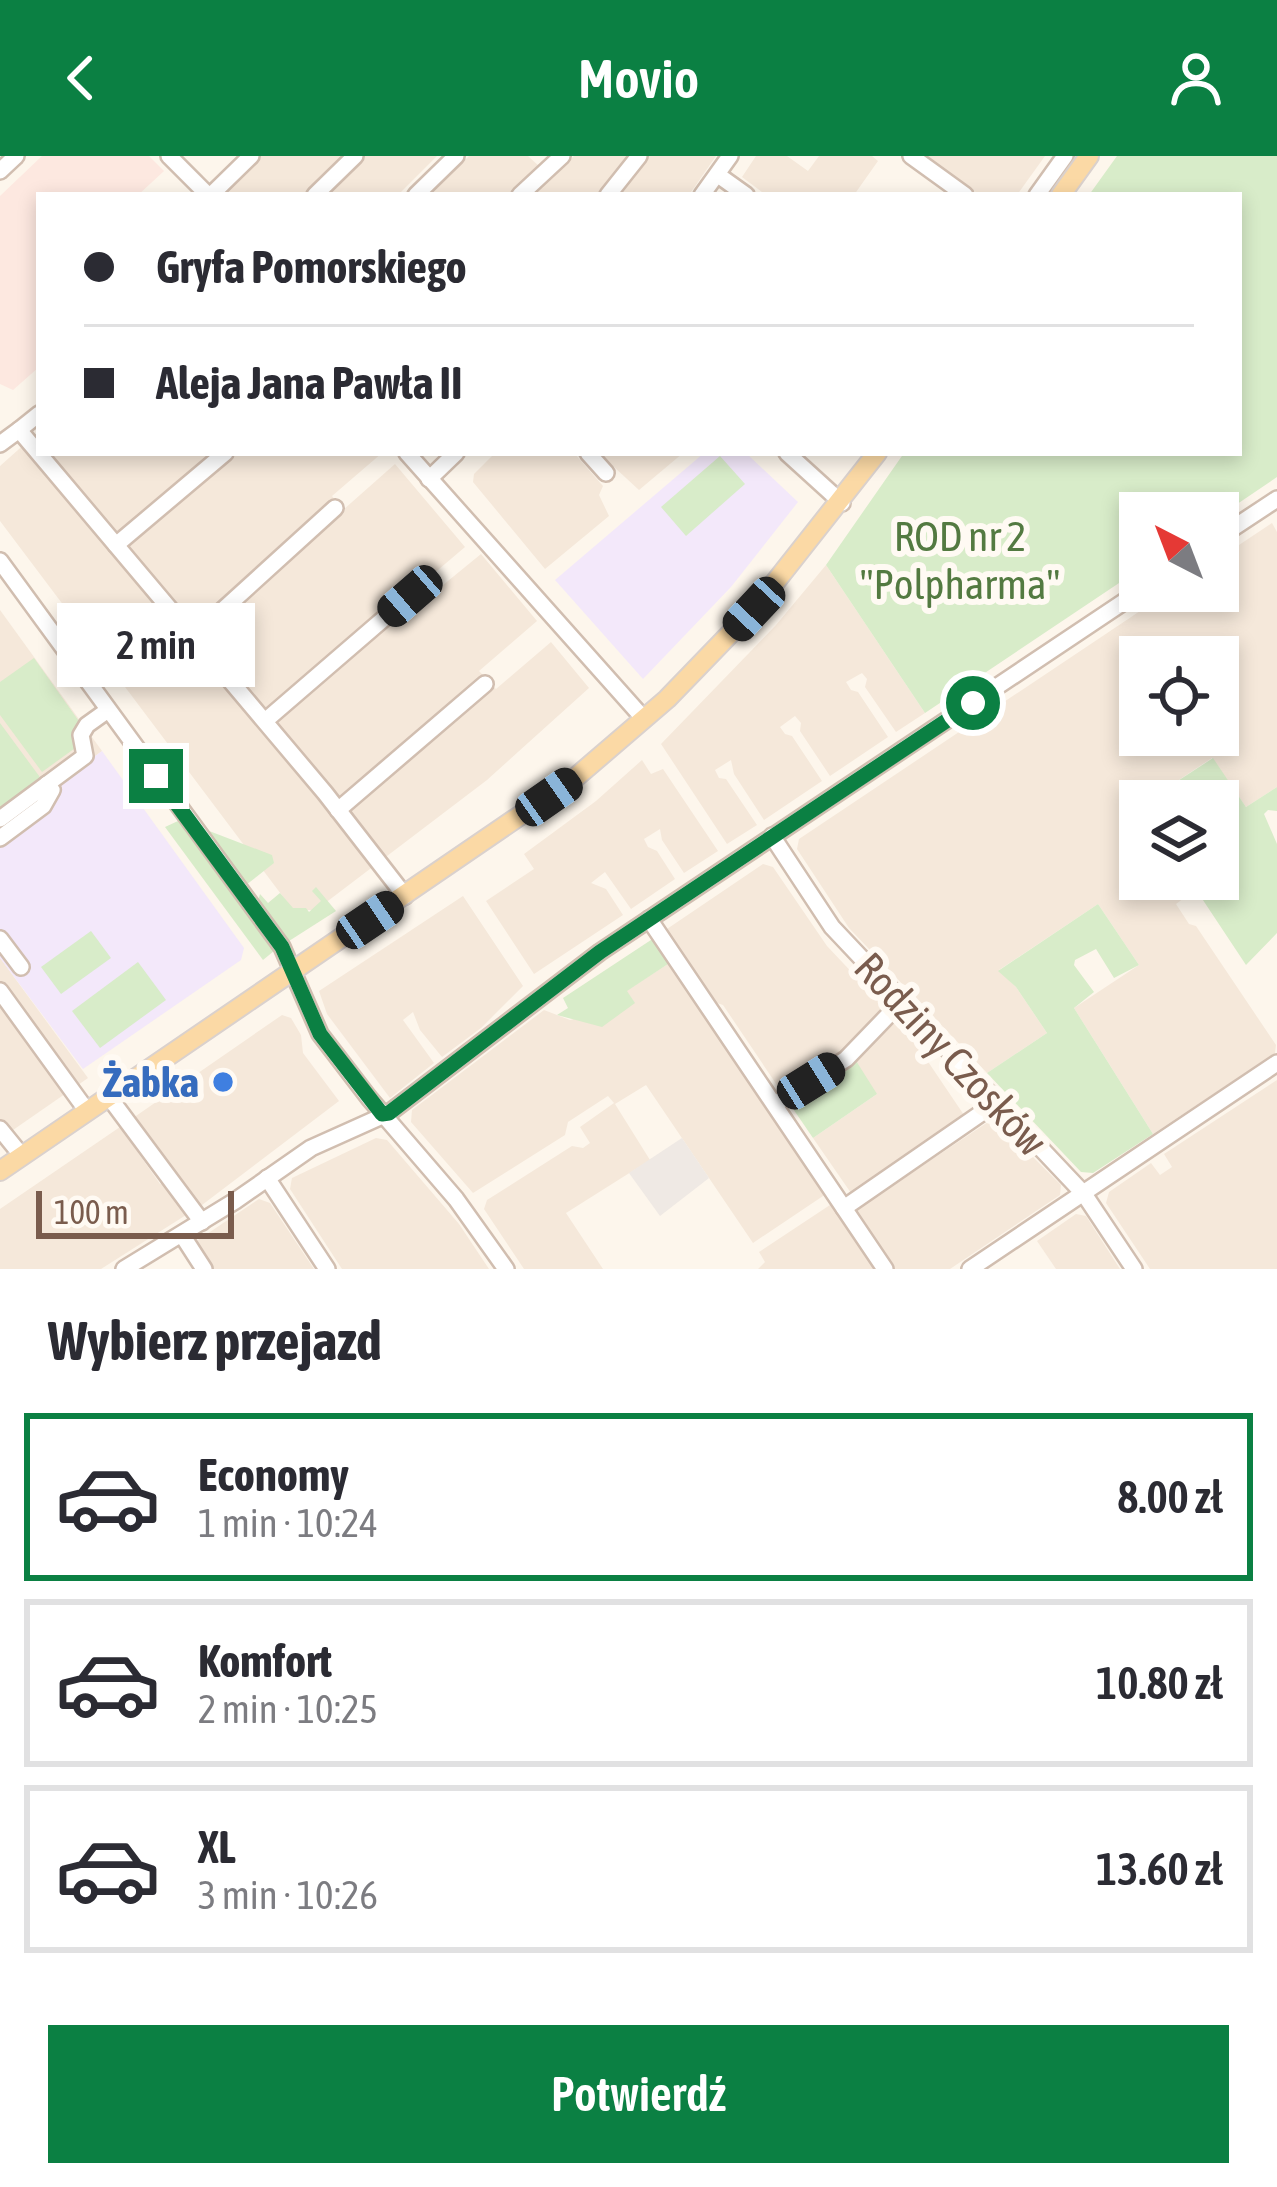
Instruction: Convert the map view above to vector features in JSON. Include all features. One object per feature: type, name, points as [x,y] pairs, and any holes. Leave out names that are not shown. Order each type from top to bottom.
[{"type":"main road","points":[[1063,192],[1089,156]]},
{"type":"main road","points":[[0,1171],[575,778],[644,719],[754,609],[875,456]]},
{"type":"street","points":[[0,171],[16,156]]},
{"type":"street","points":[[169,156],[207,192]]},
{"type":"street","points":[[213,192],[251,156]]},
{"type":"street","points":[[318,192],[356,156]]},
{"type":"street","points":[[419,192],[456,156]]},
{"type":"street","points":[[523,192],[562,156]]},
{"type":"street","points":[[610,192],[639,156]]},
{"type":"street","points":[[704,192],[730,156]]},
{"type":"street","points":[[911,156],[961,192]]},
{"type":"street","points":[[1039,192],[1065,156]]},
{"type":"street","points":[[718,175],[742,192]]},
{"type":"street","points":[[0,444],[36,416]]},
{"type":"street","points":[[19,430],[36,447]]},
{"type":"street","points":[[45,456],[404,896]]},
{"type":"street","points":[[116,545],[221,456]]},
{"type":"street","points":[[409,456],[644,719]]},
{"type":"street","points":[[429,479],[453,456]]},
{"type":"street","points":[[591,456],[606,473]]},
{"type":"street","points":[[791,456],[842,503]]},
{"type":"street","points":[[1239,524],[1277,499]]},
{"type":"street","points":[[194,637],[335,508]]},
{"type":"street","points":[[0,561],[282,947],[320,1034],[456,1199],[506,1269]]},
{"type":"street","points":[[265,721],[410,596]]},
{"type":"street","points":[[124,1269],[325,1140],[389,1113],[539,996],[649,919],[1119,605]]},
{"type":"street","points":[[338,810],[485,683]]},
{"type":"street","points":[[0,818],[85,756],[81,735],[86,725],[108,710]]},
{"type":"street","points":[[0,838],[43,806],[52,790],[47,784]]},
{"type":"street","name":"Rodziny Czosków","points":[[772,836],[832,927],[1084,1194],[1134,1269]]},
{"type":"street","points":[[649,919],[885,1269]]},
{"type":"street","points":[[0,939],[20,967]]},
{"type":"street","points":[[0,991],[87,1112]]},
{"type":"street","points":[[776,1104],[846,1059],[900,1003]]},
{"type":"street","points":[[970,1269],[1277,1063]]},
{"type":"street","points":[[109,1096],[202,1222]]},
{"type":"street","points":[[844,1208],[996,1103]]},
{"type":"street","points":[[0,1129],[22,1156]]},
{"type":"street","points":[[267,1178],[327,1269]]},
{"type":"street","points":[[182,1234],[203,1269]]},
{"type":"shaded area","points":[[42,156],[149,156],[164,171],[141,192],[36,192],[36,370],[13,390],[0,384],[0,196]]},
{"type":"shaded area","points":[[261,156],[352,156],[315,192],[224,192]]},
{"type":"shaded area","points":[[360,156],[437,156],[401,192],[323,192]]},
{"type":"shaded area","points":[[469,156],[528,156],[540,167],[518,192],[432,192]]},
{"type":"shaded area","points":[[574,156],[633,156],[602,192],[536,192]]},
{"type":"shaded area","points":[[647,156],[716,156],[691,192],[617,192]]},
{"type":"shaded area","points":[[756,156],[787,156],[808,171],[819,156],[872,156],[878,161],[856,192],[762,192],[742,177]]},
{"type":"shaded area","points":[[925,156],[1045,156],[1019,192],[976,192]]},
{"type":"shaded area","points":[[36,434],[36,456],[379,456],[332,496],[343,510],[395,464],[465,547],[412,592],[421,603],[481,554],[537,621],[479,671],[496,689],[551,642],[589,688],[487,780],[316,910],[293,910],[0,521],[0,466]]},
{"type":"shaded area","points":[[492,456],[577,456],[603,486],[599,495],[609,516],[545,569],[473,482],[474,474]]},
{"type":"shaded area","points":[[602,456],[679,456],[639,490]]},
{"type":"shaded area","points":[[700,456],[749,456],[798,502],[731,587],[643,679],[555,580]]},
{"type":"shaded area","points":[[1272,523],[1277,532],[1277,787],[1246,807],[1239,797],[1239,780],[1227,780],[1212,758],[1179,780],[1119,780],[1119,900],[1181,900],[1176,904],[1276,1045],[1275,1053],[1153,1134],[1074,1008],[1139,965],[1098,904],[999,970],[1047,1033],[987,1073],[849,928],[797,849],[799,839],[1139,612],[1239,612],[1239,545]]},
{"type":"shaded area","points":[[826,565],[925,713],[896,732],[865,687],[867,679],[862,673],[846,682],[888,737],[830,776],[795,716],[780,727],[792,736],[822,781],[764,820],[734,774],[731,760],[715,770],[757,825],[727,844],[661,744],[776,625]]},
{"type":"shaded area","points":[[0,610],[102,751],[0,826]]},
{"type":"shaded area","points":[[102,751],[244,948],[241,960],[83,1069],[0,958],[0,826]]},
{"type":"shaded area","points":[[642,760],[651,774],[663,769],[718,851],[684,873],[660,829],[644,839],[675,879],[631,909],[605,872],[591,883],[606,889],[623,915],[534,974],[486,901],[534,869],[524,854]]},
{"type":"shaded area","points":[[763,864],[773,867],[827,946],[908,1032],[966,1118],[851,1193],[813,1138],[877,1094],[787,1100],[723,1005],[711,1001],[664,931]]},
{"type":"shaded area","points":[[463,896],[523,986],[481,1028],[442,1057],[420,1030],[413,1012],[403,1020],[434,1063],[390,1098],[327,1014],[319,991]]},
{"type":"shaded area","points":[[0,958],[88,1078],[0,1139]]},
{"type":"shaded area","points":[[671,962],[826,1194],[753,1243],[646,1085],[615,1104],[650,1160],[566,1213],[603,1269],[524,1269],[484,1209],[487,1200],[572,1146],[583,1148],[590,1143],[580,1127],[614,1103],[608,1096],[568,1122],[565,1135],[473,1193],[411,1122],[412,1110],[544,1010],[570,1020],[634,1002],[626,991]]},
{"type":"shaded area","points":[[282,1015],[291,1018],[301,1035],[303,1053],[339,1101],[202,1205],[194,1204],[133,1118]]},
{"type":"shaded area","points":[[1277,1080],[1277,1269],[1150,1269],[1106,1203],[1109,1192],[1151,1163],[1160,1175],[1172,1167],[1164,1154]]},
{"type":"shaded area","points":[[994,1118],[1061,1185],[1060,1195],[950,1269],[891,1269],[853,1212]]},
{"type":"shaded area","points":[[120,1127],[160,1184],[166,1181],[188,1209],[186,1215],[101,1269],[0,1269],[0,1209]]},
{"type":"shaded area","points":[[376,1138],[387,1140],[459,1224],[489,1269],[342,1269],[290,1189],[292,1178]]},
{"type":"shaded area","points":[[682,1138],[709,1178],[660,1216],[629,1173]]},
{"type":"shaded area","points":[[259,1199],[270,1203],[314,1269],[213,1269],[195,1242]]},
{"type":"shaded area","points":[[833,1203],[877,1269],[758,1269],[765,1262],[759,1252]]},
{"type":"shaded area","points":[[1076,1214],[1086,1216],[1120,1269],[1056,1269],[1037,1241]]},
{"type":"green space","name":"ROD nr 2 \"Polpharma\"","points":[[1117,156],[1277,156],[1277,477],[1239,503],[1239,492],[1119,492],[1119,583],[925,713],[826,565],[902,456],[1242,456],[1242,192],[1091,192]]},
{"type":"green space","points":[[720,456],[745,484],[686,536],[661,507]]},
{"type":"green space","points":[[34,658],[81,724],[78,746],[42,772],[0,715],[0,682]]},
{"type":"green space","points":[[0,723],[45,784],[0,817]]},
{"type":"green space","points":[[1213,758],[1228,780],[1179,780]]},
{"type":"green space","points":[[1277,787],[1277,811],[1264,814],[1277,844],[1277,933],[1246,965],[1203,900],[1239,900],[1239,797],[1246,807]]},
{"type":"green space","points":[[178,821],[274,951],[263,960],[165,827]]},
{"type":"green space","points":[[204,829],[272,855],[274,863],[246,885]]},
{"type":"green space","points":[[316,887],[336,911],[289,941],[258,901],[260,894],[268,903],[280,893],[293,908],[309,912],[321,901],[312,891]]},
{"type":"green space","points":[[1098,904],[1139,965],[1114,978],[1096,949],[1075,960],[1094,992],[1074,1008],[1153,1134],[1093,1173],[1081,1172],[987,1073],[1047,1033],[1016,987],[998,971]]},
{"type":"green space","points":[[91,931],[111,958],[61,994],[41,967]]},
{"type":"green space","points":[[654,938],[671,962],[627,991],[635,1003],[602,1027],[557,1015],[568,1008],[563,998]]},
{"type":"green space","points":[[138,962],[166,1000],[100,1048],[72,1011]]},
{"type":"green space","points":[[853,1056],[877,1094],[813,1138],[787,1100]]},
{"type":"place","name":"Żabka","points":[[223,1082]]},
{"type":"route","points":[[156,776],[282,947],[320,1034],[382,1114],[600,952],[973,703]]}]
